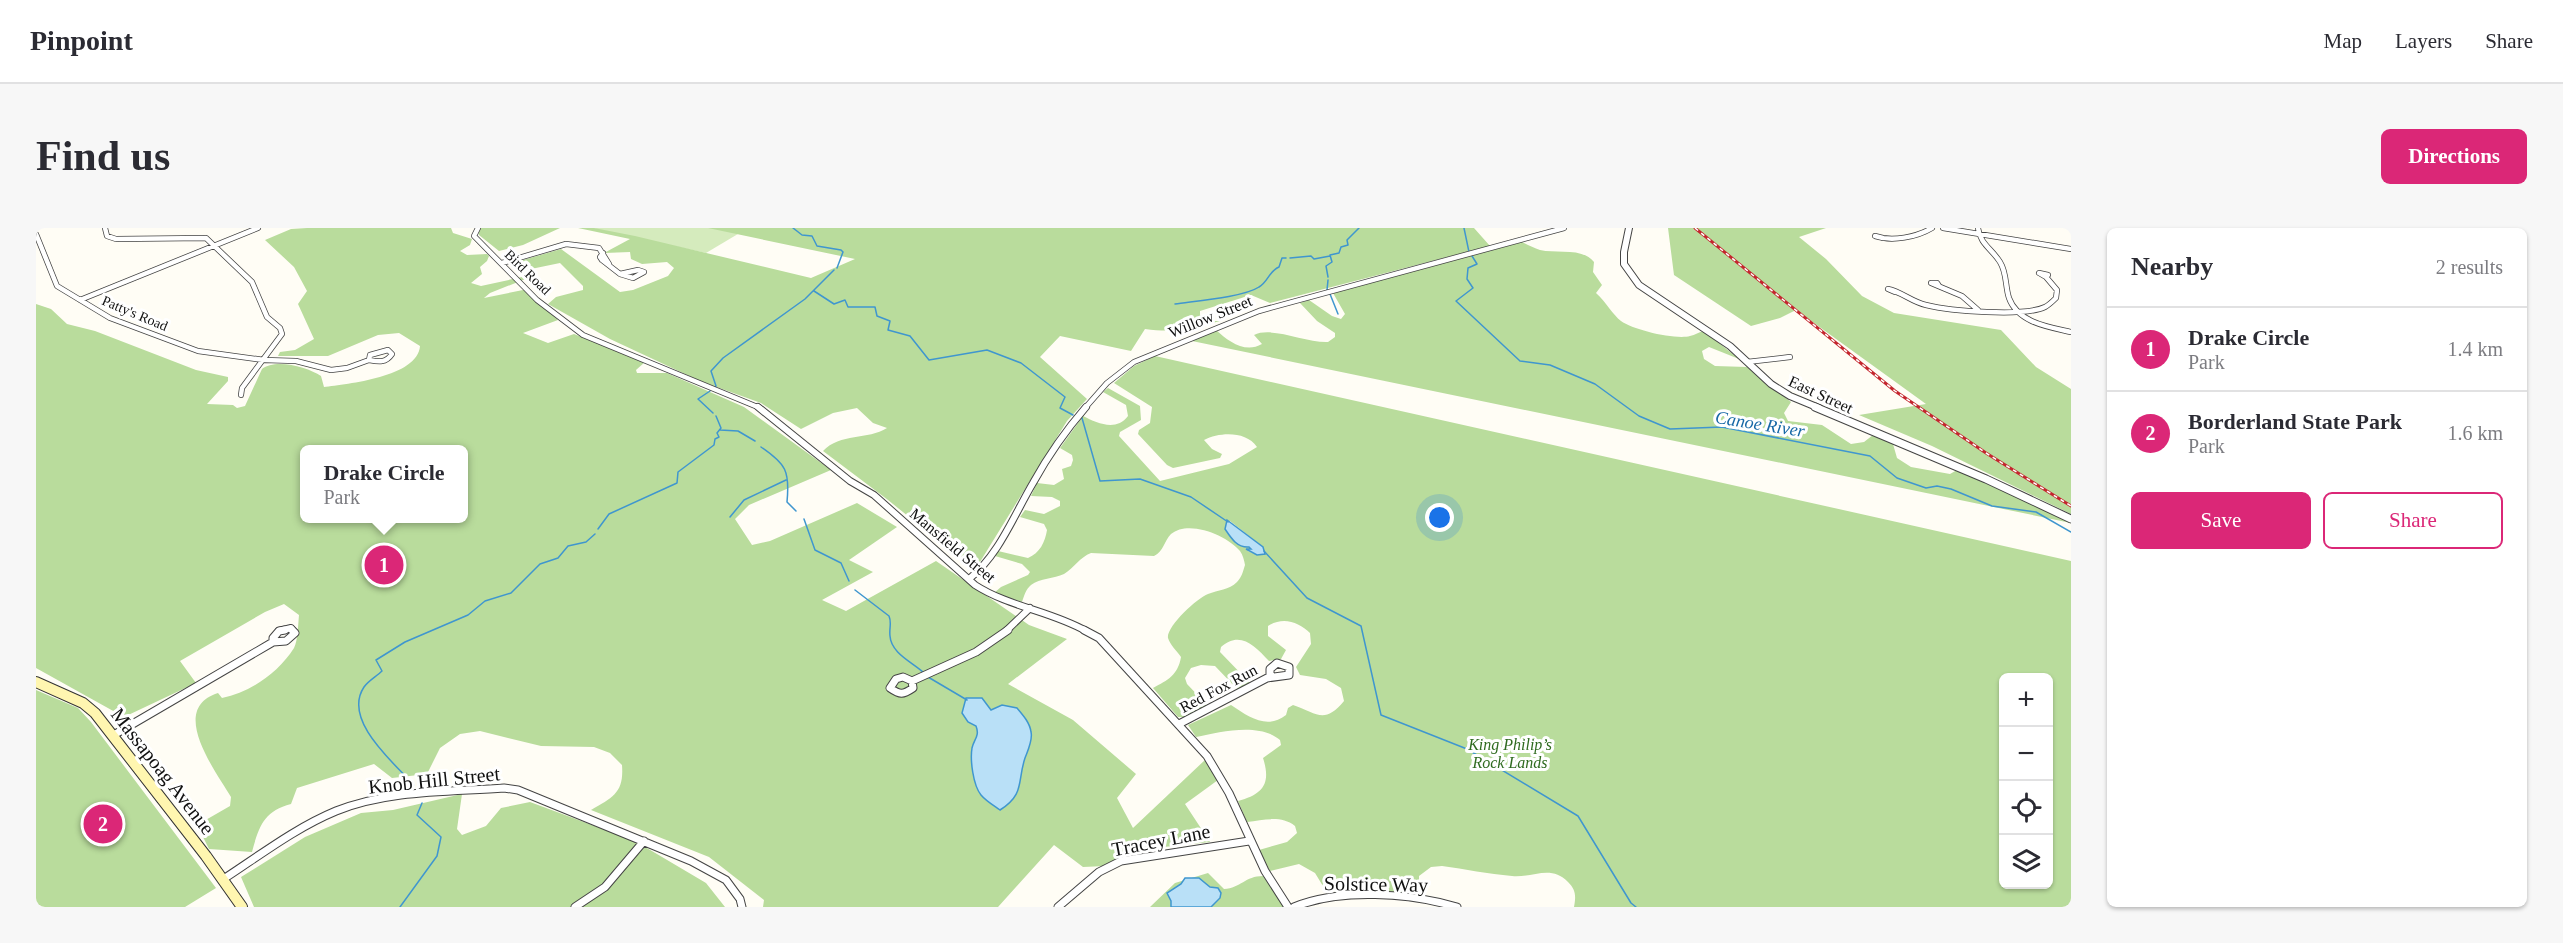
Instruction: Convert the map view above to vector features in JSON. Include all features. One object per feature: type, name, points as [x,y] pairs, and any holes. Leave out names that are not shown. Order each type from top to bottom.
[{"type":"main road","name":"Massapoag Avenue","points":[[36,682],[83,703],[94,713],[206,856],[242,907]]},
{"type":"street","points":[[105,228],[107,236],[113,239],[198,237],[208,239],[252,282],[267,316],[281,330],[281,338],[243,388],[241,395]]},
{"type":"street","points":[[80,300],[258,228]]},
{"type":"street","name":"Bird Road","points":[[478,228],[474,232],[475,238],[537,300],[575,329]]},
{"type":"street","name":"Willow Street","points":[[969,579],[980,570],[999,543],[1034,480],[1070,425],[1107,383],[1134,362],[1259,311],[1564,228]]},
{"type":"street","name":"East Street","points":[[1629,228],[1623,260],[1629,276],[1730,346],[1772,384],[1792,397],[1986,479],[2071,519]]},
{"type":"street","points":[[1883,237],[1918,235],[1932,228]]},
{"type":"street","points":[[1943,228],[1978,236],[2043,243],[2071,249]]},
{"type":"street","points":[[1978,228],[1978,236],[2001,264],[2010,302],[2016,311],[2034,322],[2071,332]]},
{"type":"street","name":"Patty's Road","points":[[36,234],[55,284],[110,318],[198,351],[264,360],[293,361],[331,370],[347,368],[369,360]]},
{"type":"street","points":[[502,263],[568,243],[597,247],[603,253],[601,259],[620,274]]},
{"type":"street","points":[[1895,292],[1927,305],[1978,310],[2036,310],[2053,302],[2056,290],[2046,277]]},
{"type":"street","points":[[1939,286],[1966,298],[1978,310]]},
{"type":"street","name":"Mansfield Street","points":[[575,329],[600,343],[634,354],[711,389],[757,406],[850,481],[874,495],[969,579],[992,596],[1070,622],[1099,638],[1179,724],[1220,775],[1272,886],[1288,907]]},
{"type":"street","points":[[1747,362],[1790,357]]},
{"type":"street","points":[[912,681],[977,652],[1030,608]]},
{"type":"street","points":[[112,736],[273,642]]},
{"type":"street","name":"Red Fox Run","points":[[1179,724],[1204,714],[1270,676]]},
{"type":"street","name":"Knob Hill Street","points":[[222,880],[328,815],[354,805],[470,790],[504,788],[518,790],[691,861],[726,880],[740,899],[742,907]]},
{"type":"street","points":[[574,907],[604,889],[644,841]]},
{"type":"street","name":"Tracey Lane","points":[[1058,907],[1099,872],[1121,861],[1249,841]]},
{"type":"street","name":"Solstice Way","points":[[1294,907],[1311,899],[1346,895],[1437,902],[1458,907]]},
{"type":"green space","points":[[451,228],[453,233],[472,239],[470,245],[460,251],[467,255],[487,254],[489,256],[480,267],[482,274],[471,283],[481,286],[522,277],[528,278],[490,293],[484,298],[528,289],[558,320],[523,333],[548,343],[574,334],[645,362],[636,370],[637,373],[667,373],[744,407],[831,470],[749,505],[735,519],[752,545],[770,541],[857,503],[897,527],[849,560],[873,572],[822,600],[846,611],[936,561],[1029,625],[1067,639],[1008,684],[1073,720],[1136,774],[1117,798],[1133,828],[1206,759],[1218,780],[1185,804],[1210,842],[1145,849],[1105,866],[1083,867],[1054,845],[998,907],[763,907],[764,900],[709,857],[591,810],[616,793],[621,782],[622,765],[610,753],[594,747],[541,746],[480,731],[460,734],[440,748],[427,774],[392,778],[374,764],[297,788],[291,804],[274,811],[264,821],[252,852],[209,849],[197,825],[230,806],[231,797],[215,772],[200,741],[196,726],[197,712],[204,701],[218,693],[222,698],[243,691],[263,680],[280,666],[294,648],[299,615],[284,604],[265,612],[180,661],[196,683],[124,717],[36,668],[36,304],[51,309],[67,324],[95,331],[196,370],[228,377],[228,381],[207,404],[233,405],[237,408],[245,406],[262,369],[275,364],[300,367],[315,373],[321,376],[324,387],[380,377],[395,372],[416,357],[420,346],[399,333],[378,335],[328,356],[278,356],[280,352],[295,350],[314,339],[298,304],[307,291],[294,267],[265,240],[291,229]]},
{"type":"green space","points":[[481,228],[560,228],[523,245],[499,251],[479,235],[478,231]]},
{"type":"green space","points":[[578,228],[594,228],[635,236],[811,278],[855,259],[708,228],[1474,228],[1490,246],[1270,303],[1251,295],[1200,311],[1200,315],[1210,321],[1220,321],[1183,330],[1145,329],[1131,351],[1060,336],[1040,357],[1087,399],[1067,421],[975,570],[823,451],[830,445],[846,439],[887,428],[873,423],[857,408],[833,413],[801,429],[761,403],[700,381],[610,339],[548,304],[556,297],[583,290],[583,286],[560,263],[531,269],[524,265],[523,260],[561,249],[620,292],[633,290],[668,276],[674,268],[667,262],[642,264],[631,259],[630,252],[604,253],[630,239]]},
{"type":"green space","points":[[592,228],[748,228],[706,253]]},
{"type":"green space","points":[[1668,228],[1826,228],[1799,237],[1826,259],[1862,296],[1894,313],[2001,330],[2036,367],[2071,389],[2071,514],[1932,446],[1859,415],[1926,404],[1796,310],[1780,318],[1751,326],[1674,275]]},
{"type":"green space","points":[[1522,242],[1540,250],[1583,254],[1589,257],[1594,262],[1593,272],[1602,285],[1596,293],[1621,321],[1627,324],[1644,331],[1675,337],[1690,336],[1704,331],[1739,359],[1709,347],[1702,351],[1704,359],[1715,366],[1747,367],[1791,402],[1784,413],[1788,421],[1822,425],[1851,444],[1864,442],[1873,435],[1893,444],[1897,458],[1911,467],[1950,474],[1957,470],[2044,508],[2071,523],[1192,341],[1216,330],[1231,342],[1249,348],[1262,344],[1254,335],[1270,332],[1328,342],[1335,337],[1335,333],[1317,321],[1300,303],[1309,300],[1332,316],[1341,319],[1345,314],[1333,293]]},
{"type":"green space","name":"King Philip’s Rock Lands","points":[[1155,356],[2071,561],[2071,907],[1574,907],[1575,893],[1571,885],[1562,877],[1548,873],[1512,876],[1442,866],[1431,867],[1419,876],[1424,896],[1326,891],[1315,873],[1299,864],[1270,871],[1259,850],[1287,842],[1297,833],[1295,826],[1278,819],[1247,822],[1238,801],[1254,795],[1263,786],[1266,774],[1263,758],[1281,745],[1280,740],[1271,734],[1251,730],[1228,731],[1196,737],[1188,725],[1231,705],[1265,722],[1286,715],[1288,708],[1293,705],[1314,714],[1331,713],[1344,701],[1341,688],[1326,679],[1300,675],[1296,667],[1311,644],[1310,633],[1301,626],[1285,621],[1268,626],[1268,636],[1286,650],[1281,659],[1269,661],[1247,642],[1235,640],[1228,642],[1221,647],[1220,652],[1250,683],[1238,690],[1215,666],[1201,665],[1191,668],[1185,678],[1187,684],[1207,705],[1186,717],[1178,717],[1153,688],[1171,676],[1180,663],[1181,657],[1168,638],[1172,627],[1183,613],[1203,597],[1237,582],[1245,565],[1240,551],[1218,535],[1188,528],[1171,534],[1154,556],[1091,553],[1064,574],[1031,585],[1022,602],[994,593],[1030,572],[1022,564],[995,556],[998,551],[1028,558],[1041,547],[1047,530],[1044,524],[1020,517],[1025,510],[1044,514],[1060,506],[1060,501],[1052,497],[1031,496],[1037,483],[1054,485],[1064,479],[1062,469],[1071,466],[1073,460],[1072,455],[1060,448],[1083,416],[1112,425],[1118,424],[1128,416],[1126,405],[1103,392],[1108,388],[1140,406],[1141,420],[1120,432],[1119,436],[1160,481],[1229,464],[1257,447],[1240,436],[1217,435],[1204,440],[1212,449],[1222,454],[1220,458],[1173,468],[1167,465],[1138,434],[1139,430],[1150,423],[1152,407],[1114,383],[1134,366]],"holes":[[[1230,521],[1263,547],[1257,555],[1248,551],[1251,549],[1249,546],[1238,543],[1225,529]]]},
{"type":"green space","points":[[36,690],[78,708],[91,722],[216,888],[185,907],[36,907]]},
{"type":"green space","points":[[462,794],[457,829],[462,835],[486,826],[501,808],[530,802],[635,841],[706,883],[725,907],[254,907],[241,877],[305,837],[361,813],[393,810]]},
{"type":"green space","points":[[1208,873],[1224,889],[1263,876],[1286,907],[1150,907],[1175,883]]},
{"type":"water","points":[[1227,520],[1263,547],[1265,554],[1257,555],[1246,549],[1251,549],[1249,547],[1235,542],[1225,529]]},
{"type":"water","points":[[966,698],[982,698],[991,710],[1002,705],[1017,708],[1026,719],[1030,729],[1031,742],[1017,793],[1000,810],[983,797],[976,785],[971,753],[977,729],[962,713]]},
{"type":"water","points":[[1185,878],[1199,878],[1210,887],[1218,888],[1221,893],[1220,898],[1211,907],[1171,907],[1167,893],[1181,884]]},
{"type":"waterway","points":[[793,228],[802,235],[812,236],[817,246],[841,250],[843,252],[837,268]]},
{"type":"waterway","points":[[1328,277],[1326,266],[1332,262],[1330,255],[1339,253],[1341,247],[1348,245],[1347,240],[1359,228]]},
{"type":"waterway","name":"Canoe River","points":[[1464,228],[1469,252]]},
{"type":"waterway","points":[[1290,258],[1311,256],[1314,259],[1330,256]]},
{"type":"waterway","name":"Canoe River","points":[[1472,256],[1477,264],[1468,268],[1467,279],[1473,288],[1456,301],[1520,361],[1550,365],[1595,384],[1639,416],[1670,429],[1722,427],[1870,456],[1897,478],[1926,488],[1937,486],[1951,489],[1992,506],[2036,512],[2071,532]]},
{"type":"waterway","points":[[1175,304],[1231,296],[1252,290],[1262,285],[1279,267],[1282,258],[1286,258]]},
{"type":"waterway","points":[[714,388],[716,386],[711,371],[723,358],[805,299],[834,270]]},
{"type":"waterway","points":[[1327,290],[1328,280]]},
{"type":"waterway","points":[[814,291],[834,304],[845,300],[848,307],[875,307],[877,316],[890,321],[888,330],[910,336],[929,360],[987,350],[1021,363],[1065,397],[1060,408],[1073,415]]},
{"type":"waterway","points":[[1330,294],[1338,314]]},
{"type":"waterway","points":[[710,391],[698,399],[713,413]]},
{"type":"waterway","points":[[598,529],[609,514],[677,483],[678,472],[714,445],[715,439],[719,437],[717,433],[721,428],[716,416]]},
{"type":"waterway","points":[[1082,418],[1100,481],[1140,479],[1191,497],[1228,522]]},
{"type":"waterway","points":[[720,430],[738,431],[755,441]]},
{"type":"waterway","points":[[761,447],[776,458],[784,469],[788,483],[787,502],[796,511]]},
{"type":"waterway","points":[[730,517],[744,500],[786,480]]},
{"type":"waterway","points":[[804,519],[815,550],[841,563],[849,581]]},
{"type":"waterway","points":[[414,785],[373,740],[360,713],[359,700],[364,687],[382,671],[376,660],[405,642],[468,615],[485,601],[511,593],[540,564],[558,558],[568,546],[586,542],[595,534]]},
{"type":"waterway","points":[[1264,551],[1307,598],[1361,626],[1381,715],[1467,749],[1578,816],[1631,903],[1636,907]]},
{"type":"waterway","points":[[855,590],[889,616],[890,636],[894,647],[923,672]]},
{"type":"waterway","points":[[928,677],[967,700]]},
{"type":"waterway","points":[[400,907],[437,856],[441,837],[417,815],[422,803]]},
{"type":"railway","points":[[1695,228],[1895,391],[1986,453],[2071,506]]},
{"type":"place","name":"Drake Circle","points":[[384,565]]},
{"type":"place","name":"Borderland State Park","points":[[103,824]]}]
